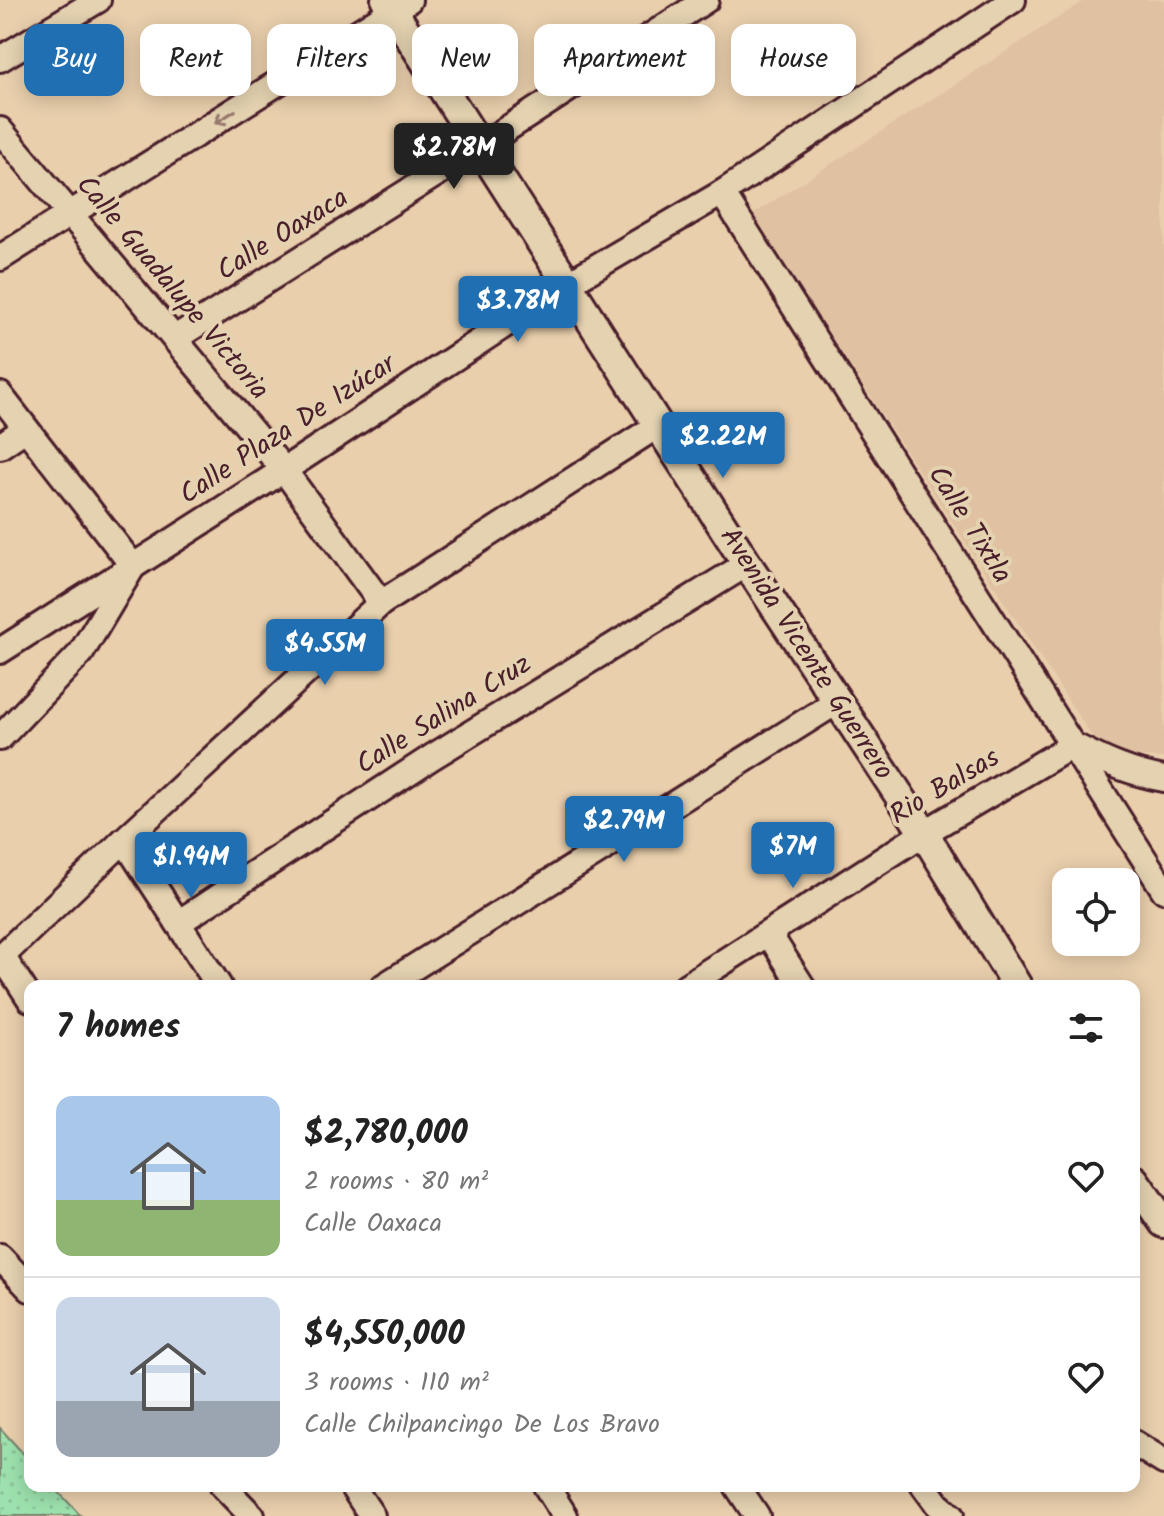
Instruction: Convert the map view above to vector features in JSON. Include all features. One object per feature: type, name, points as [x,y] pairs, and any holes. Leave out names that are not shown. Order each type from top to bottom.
[{"type":"street","points":[[0,59],[98,0]]},
{"type":"street","name":"Calle Oaxaca","points":[[175,338],[706,0]]},
{"type":"street","points":[[0,258],[396,3]]},
{"type":"street","name":"Avenida Vicente Guerrero","points":[[396,3],[479,147],[657,426],[924,833],[1013,980]]},
{"type":"street","name":"Calle Plaza De Izúcar","points":[[0,651],[567,284],[722,193],[997,4]]},
{"type":"street","name":"Calle Guadalupe Victoria","points":[[0,130],[284,470],[381,603]]},
{"type":"street","name":"Calle Tixtla","points":[[722,193],[1164,890]]},
{"type":"street","points":[[0,395],[133,566],[81,653],[0,738]]},
{"type":"street","points":[[24,990],[1,957],[381,603],[657,426]]},
{"type":"street","points":[[0,446],[25,429]]},
{"type":"street","name":"Calle Salina Cruz","points":[[178,923],[432,757],[747,564]]},
{"type":"street","points":[[394,980],[838,701]]},
{"type":"street","points":[[1073,745],[1138,774],[1164,779]]},
{"type":"street","name":"Rio Balsas","points":[[696,980],[924,833],[1073,745]]},
{"type":"street","points":[[124,840],[215,980]]},
{"type":"street","points":[[769,934],[798,980]]},
{"type":"street","points":[[1140,1189],[1164,1223]]},
{"type":"street","points":[[0,1257],[24,1283]]},
{"type":"street","points":[[1140,1447],[1164,1462]]},
{"type":"street","points":[[229,1492],[252,1516]]},
{"type":"street","points":[[356,1492],[372,1516]]},
{"type":"street","points":[[550,1492],[565,1516]]},
{"type":"street","points":[[741,1492],[757,1516]]},
{"type":"street","points":[[928,1492],[951,1516]]},
{"type":"shaded area","points":[[1086,0],[1164,0],[1164,758],[1104,755],[752,215]]},
{"type":"green space","points":[[0,1428],[24,1454],[24,1492],[59,1492],[81,1516],[0,1516]]}]
